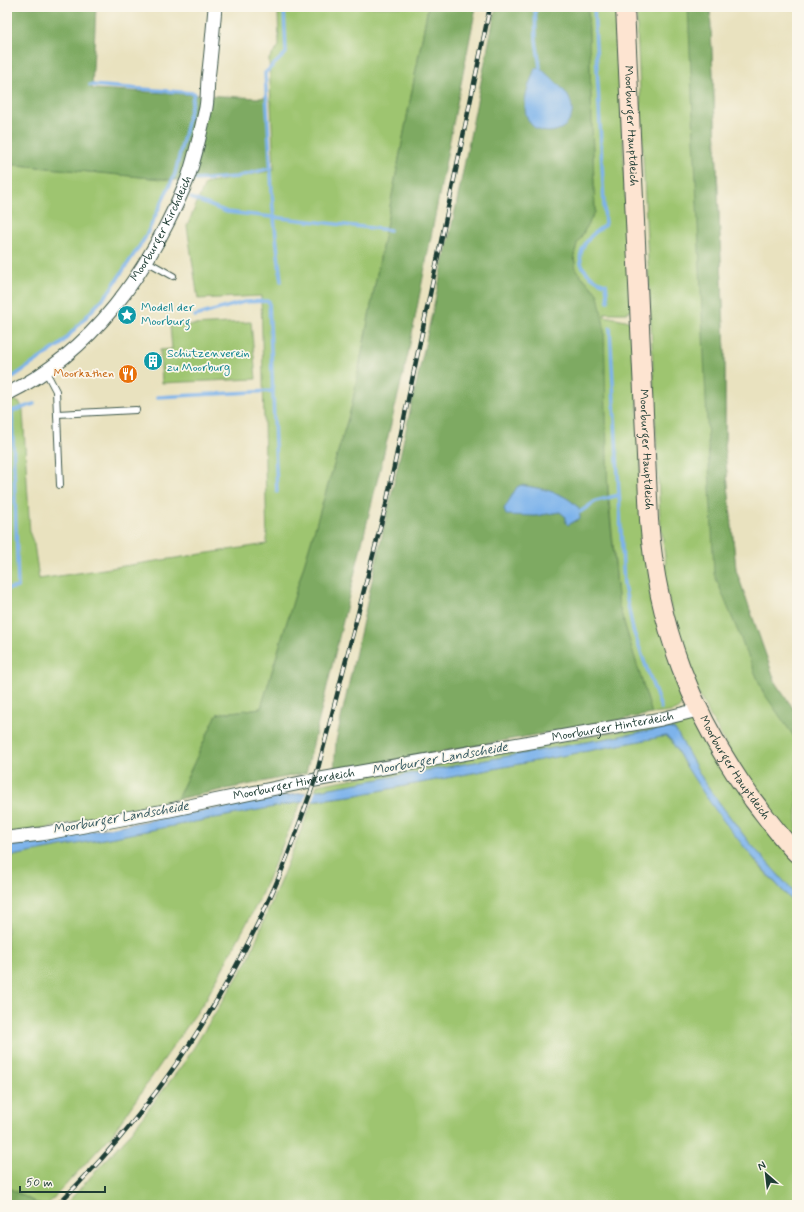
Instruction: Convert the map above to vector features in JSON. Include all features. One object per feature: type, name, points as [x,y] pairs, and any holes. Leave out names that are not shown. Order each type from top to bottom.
[{"type":"main road","name":"Moorburger Hauptdeich","points":[[625,7],[651,548],[659,598],[669,638],[698,710],[737,777],[764,814],[797,854]]},
{"type":"street","name":"Moorburger Kirchdeich","points":[[7,394],[25,385],[65,356],[99,326],[124,296],[148,262],[186,184],[206,111],[215,7]]},
{"type":"street","name":"Moorburger Hinterdeich","points":[[7,838],[41,834],[170,810],[315,780],[661,719],[698,710]]},
{"type":"lane","points":[[148,262],[173,276]]},
{"type":"lane","points":[[45,370],[56,391],[60,485]]},
{"type":"lane","points":[[57,414],[136,410]]},
{"type":"green space","points":[[7,7],[96,7],[92,89],[259,98],[267,97],[271,167],[236,177],[172,180],[7,164]]},
{"type":"green space","points":[[269,7],[428,7],[352,405],[261,708],[217,714],[177,799],[23,834],[7,835],[7,401],[11,399],[20,403],[23,410],[30,534],[34,544],[39,579],[267,544],[261,296],[198,299],[187,226],[205,184],[274,170],[269,59],[279,46],[278,13]]},
{"type":"green space","points":[[428,7],[476,7],[408,354],[306,773],[177,799],[217,714],[261,708],[352,405]]},
{"type":"green space","points":[[496,7],[588,7],[595,212],[577,244],[574,256],[576,270],[598,294],[604,326],[608,498],[619,606],[652,714],[334,771],[336,741],[455,211]],"holes":[[[521,485],[553,492],[574,503],[579,509],[577,521],[566,523],[566,517],[560,512],[535,516],[516,514],[513,498],[515,491]]]},
{"type":"green space","points":[[588,7],[618,7],[627,245],[632,310],[626,313],[605,313],[604,316],[626,320],[633,324],[646,559],[684,696],[681,706],[677,709],[652,714],[619,606],[589,284],[576,270],[574,256],[577,244],[595,212]]},
{"type":"green space","points":[[636,7],[710,7],[725,353],[725,453],[736,570],[776,684],[797,714],[797,845],[744,778],[689,677],[660,567],[666,565],[660,518]]},
{"type":"green space","points":[[688,7],[710,7],[725,353],[725,453],[736,570],[776,684],[797,714],[797,741],[763,692],[714,574]]},
{"type":"green space","points":[[7,164],[172,180],[145,238],[108,293],[61,344],[7,381]]},
{"type":"green space","points":[[251,322],[256,379],[162,383],[160,350],[172,349],[170,326]]},
{"type":"green space","points":[[682,720],[693,722],[698,726],[797,862],[797,896],[748,841],[718,801],[702,778],[676,731],[673,729],[665,728],[315,791],[317,785]]},
{"type":"green space","points":[[666,736],[671,740],[686,766],[760,867],[797,906],[797,1205],[65,1205],[129,1135],[186,1060],[247,962],[313,801],[357,795]]},
{"type":"green space","points":[[301,802],[258,902],[206,999],[110,1137],[47,1205],[40,1205],[7,1187],[7,857]]},
{"type":"green space","points":[[7,1187],[40,1205],[7,1205]]},
{"type":"water","points":[[540,67],[566,93],[572,110],[570,120],[563,128],[553,131],[543,131],[534,127],[527,118],[525,100],[527,90],[535,68]]},
{"type":"water","points":[[521,485],[560,495],[574,503],[579,509],[580,518],[568,525],[566,523],[566,517],[560,512],[535,516],[506,515],[504,509],[517,487]]},
{"type":"water","points":[[665,728],[676,731],[702,778],[718,801],[748,841],[797,896],[797,906],[728,827],[699,786],[671,740],[666,736],[357,795],[301,802],[7,857],[7,846]]},
{"type":"pier","points":[[316,790],[311,803],[303,803],[307,791]]},
{"type":"waterway","points":[[279,7],[284,8],[286,53],[265,73],[273,209],[281,281]]},
{"type":"waterway","points":[[535,7],[536,40],[540,67]]},
{"type":"waterway","points":[[594,7],[605,225],[586,242],[582,249],[581,263],[592,277],[597,281],[606,284],[608,301]]},
{"type":"waterway","points":[[7,381],[61,344],[108,293],[145,238],[175,174],[194,93],[90,85]]},
{"type":"waterway","points":[[195,180],[236,177],[271,168]]},
{"type":"waterway","points":[[191,198],[227,212],[390,230]]},
{"type":"waterway","points":[[195,316],[244,302],[269,301],[277,492]]},
{"type":"waterway","points":[[610,328],[624,585],[633,630],[661,708]]},
{"type":"waterway","points":[[157,397],[273,391]]},
{"type":"waterway","points":[[12,411],[34,404]]},
{"type":"waterway","points":[[7,413],[12,411],[18,587],[7,589]]},
{"type":"waterway","points":[[580,512],[596,501],[619,495]]},
{"type":"waterway","points":[[786,1205],[797,1201]]},
{"type":"railway","points":[[57,1205],[122,1135],[179,1060],[205,1019],[252,936],[272,893],[295,837],[315,780],[386,505],[490,7]]},
{"type":"place","name":"Modell der Moorburg","points":[[127,315]]},
{"type":"place","name":"Schützenverein zu Moorburg","points":[[153,361]]},
{"type":"place","name":"Moorkathen","points":[[128,374]]},
{"type":"water label","name":"Moorburger Landscheide","points":[[440,759]]},
{"type":"water label","name":"Moorburger Landscheide","points":[[121,818]]}]
